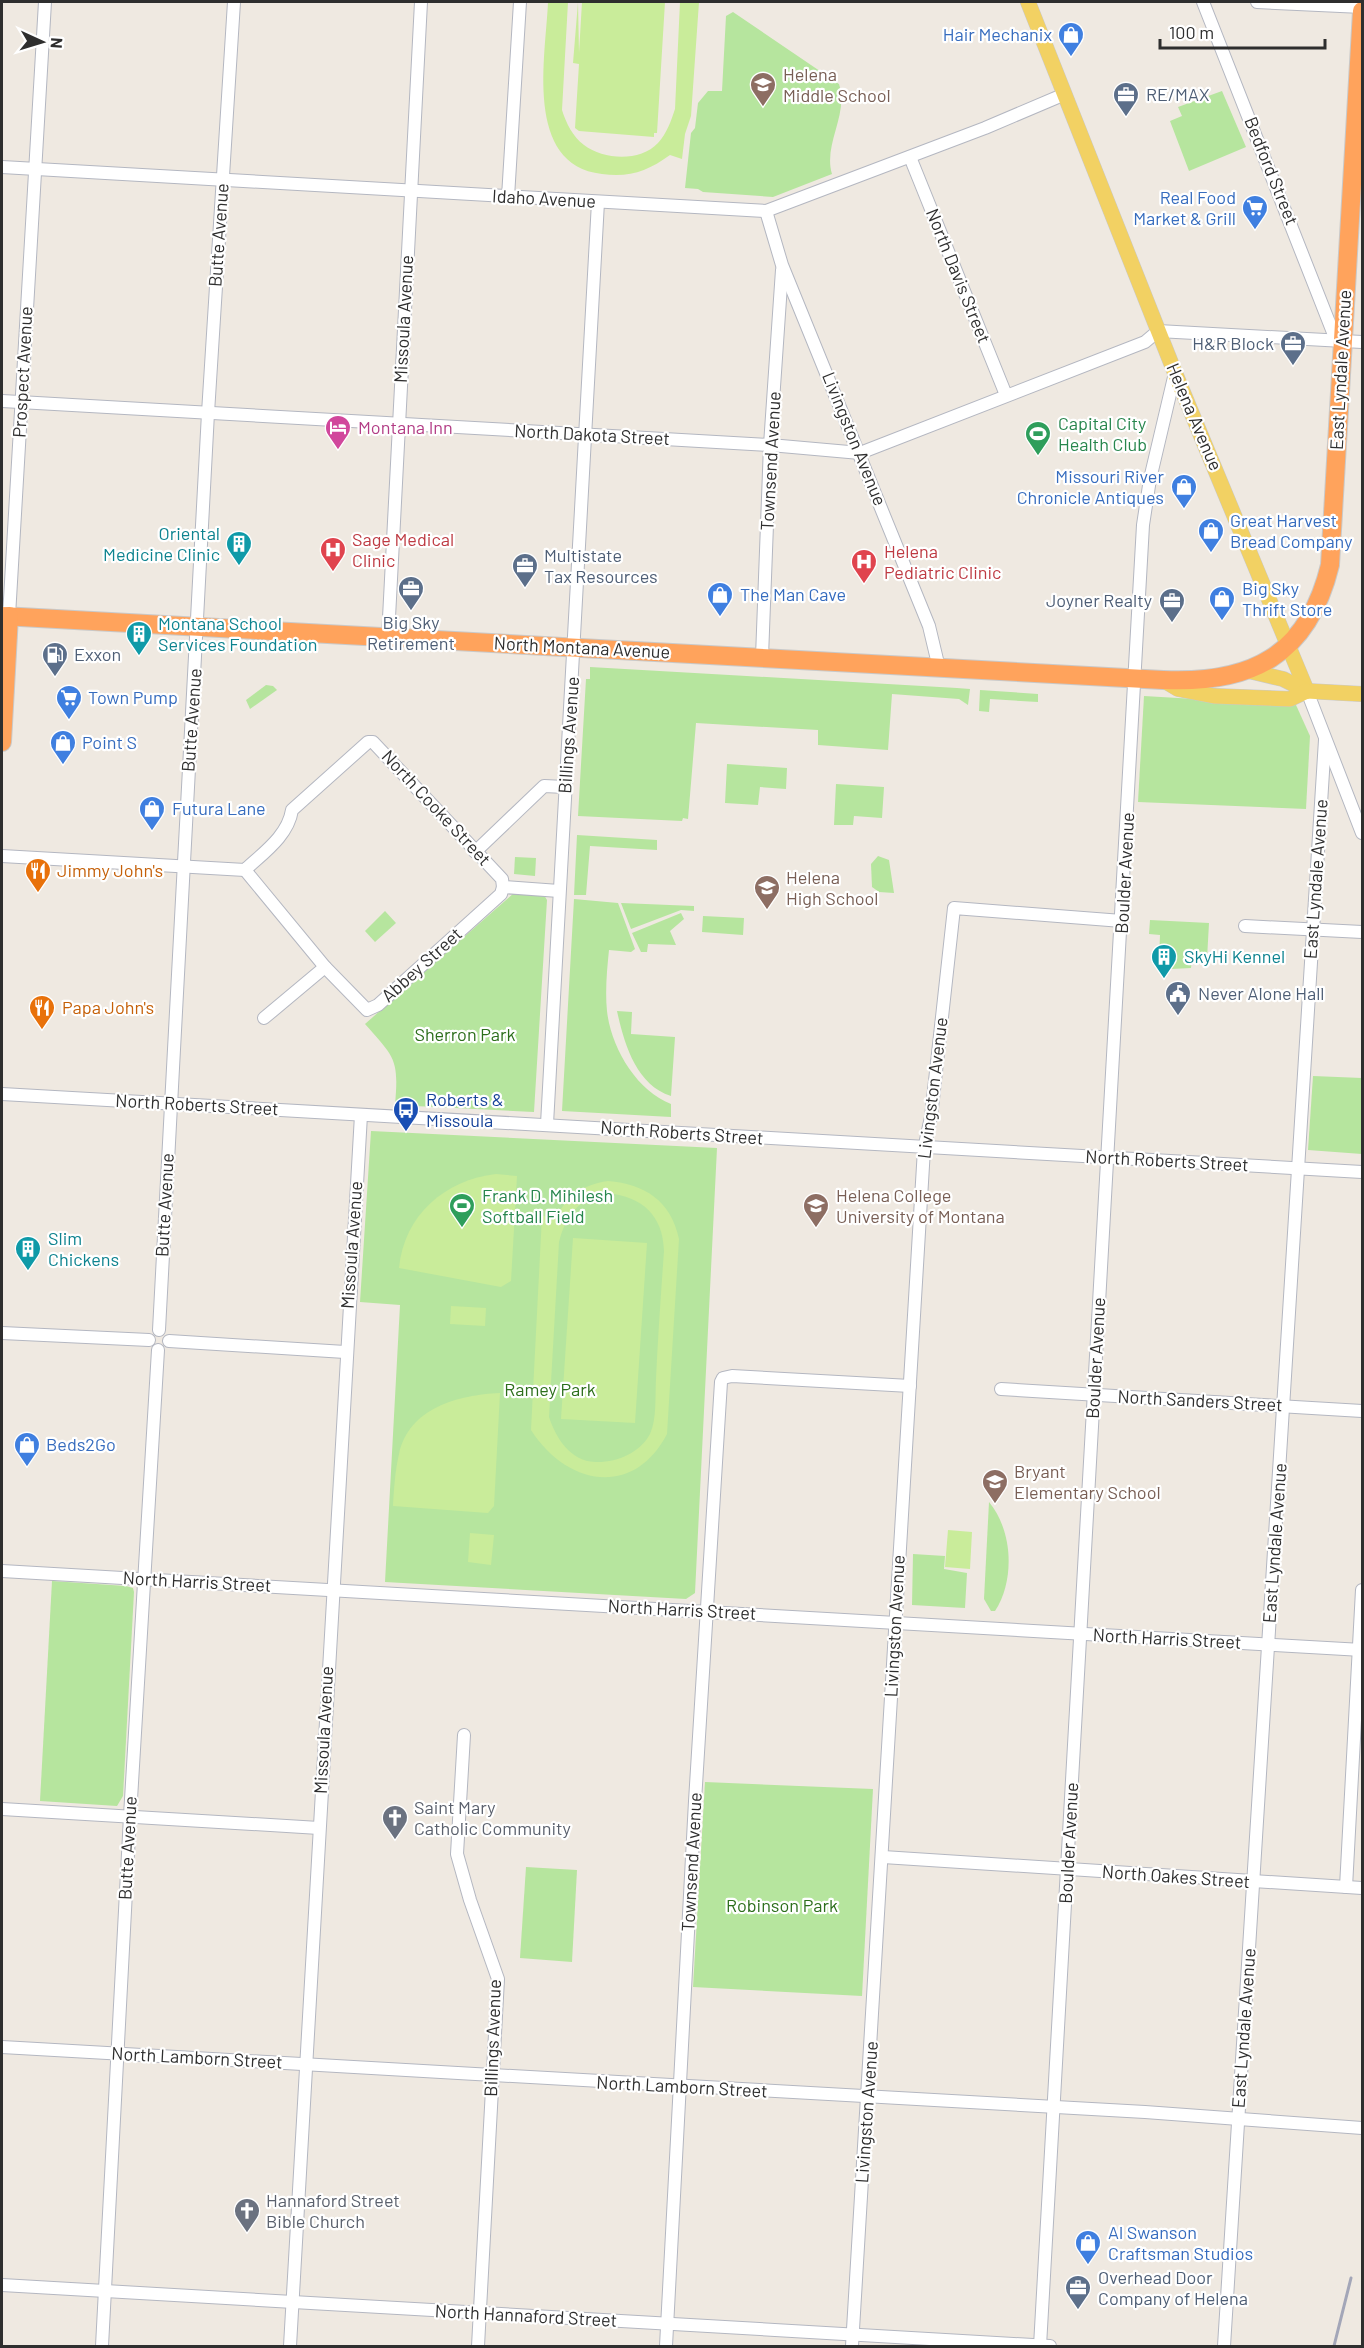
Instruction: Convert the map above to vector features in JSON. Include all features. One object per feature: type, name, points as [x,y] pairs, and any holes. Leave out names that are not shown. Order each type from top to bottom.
[{"type":"highway","name":"East Lyndale Avenue","points":[[1287,646],[1314,609],[1330,565],[1339,341],[1357,7]]},
{"type":"highway","name":"North Montana Avenue","points":[[5,616],[1163,680],[1207,680],[1249,670],[1274,658],[1287,646]]},
{"type":"highway","name":"Prospect Avenue","points":[[2,742],[5,616]]},
{"type":"main road","name":"Helena Avenue","points":[[1028,2],[1175,373],[1307,691]]},
{"type":"main road","name":"North Montana Avenue","points":[[1249,670],[1283,679],[1307,691],[1362,694]]},
{"type":"main road","name":"North Montana Avenue","points":[[1163,680],[1178,689],[1214,696],[1290,699],[1307,691]]},
{"type":"street","name":"Prospect Avenue","points":[[5,616],[21,402],[45,2]]},
{"type":"street","name":"Butte Avenue","points":[[159,1330],[208,413],[234,2]]},
{"type":"street","name":"Missoula Avenue","points":[[388,637],[421,2]]},
{"type":"street","points":[[508,197],[520,2]]},
{"type":"street","name":"Bedford Street","points":[[1203,2],[1339,341]]},
{"type":"street","points":[[1257,2],[1357,7]]},
{"type":"street","name":"Idaho Avenue","points":[[2,167],[766,212],[910,158],[1065,94]]},
{"type":"street","name":"North Davis Street","points":[[910,158],[1006,395]]},
{"type":"street","name":"Billings Avenue","points":[[547,1125],[598,202]]},
{"type":"street","name":"Livingston Avenue","points":[[766,212],[782,265],[929,626],[939,668]]},
{"type":"street","name":"Townsend Avenue","points":[[762,657],[770,445],[782,265]]},
{"type":"street","points":[[1158,331],[1362,342]]},
{"type":"street","name":"North Dakota Street","points":[[2,401],[770,445],[860,453],[1145,342],[1158,331]]},
{"type":"street","name":"Boulder Avenue","points":[[1040,2346],[1143,525],[1150,479],[1175,373]]},
{"type":"street","name":"Helena Avenue","points":[[1307,691],[1362,833]]},
{"type":"street","name":"East Lyndale Avenue","points":[[1224,2346],[1325,740]]},
{"type":"street","name":"North Cooke Street","points":[[245,870],[284,832],[290,822],[291,810],[368,742],[377,744],[502,879],[504,887]]},
{"type":"street","points":[[475,852],[544,786],[566,788]]},
{"type":"street","points":[[2,856],[245,870]]},
{"type":"street","name":"Abbey Street","points":[[245,870],[325,967],[361,1006],[372,1010],[501,894],[504,887]]},
{"type":"street","points":[[504,887],[559,891]]},
{"type":"street","name":"Livingston Avenue","points":[[853,2341],[924,1149],[931,1117],[954,908],[1122,921]]},
{"type":"street","points":[[1245,926],[1362,932]]},
{"type":"street","points":[[264,1018],[325,967]]},
{"type":"street","name":"North Roberts Street","points":[[2,1094],[924,1149],[1362,1172]]},
{"type":"street","name":"Missoula Avenue","points":[[290,2346],[345,1352],[361,1114]]},
{"type":"street","points":[[159,1330],[167,1335],[169,1341],[165,1347],[158,1350],[153,1348],[149,1340],[151,1334],[159,1330]]},
{"type":"street","points":[[2,1333],[149,1340]]},
{"type":"street","points":[[169,1341],[345,1352]]},
{"type":"street","name":"Butte Avenue","points":[[102,2346],[158,1350]]},
{"type":"street","name":"Townsend Avenue","points":[[666,2346],[720,1387],[723,1378],[910,1386]]},
{"type":"street","name":"North Sanders Street","points":[[1001,1389],[1362,1410]]},
{"type":"street","name":"North Harris Street","points":[[2,1571],[1361,1650]]},
{"type":"street","points":[[1346,1887],[1361,1650],[1362,1590]]},
{"type":"street","name":"Billings Avenue","points":[[464,1736],[458,1854],[470,1900],[498,1979],[478,2346]]},
{"type":"street","points":[[2,1809],[319,1828]]},
{"type":"street","name":"North Oakes Street","points":[[883,1857],[1362,1888]]},
{"type":"street","name":"North Lamborn Street","points":[[2,2047],[679,2085],[1362,2128]]},
{"type":"street","name":"North Hannaford Street","points":[[2,2285],[668,2324],[853,2341],[1050,2346]]},
{"type":"green space","points":[[548,2],[568,2],[562,110],[568,125],[580,142],[592,150],[601,154],[622,157],[650,149],[658,143],[666,131],[675,109],[680,2],[699,2],[691,116],[685,134],[682,159],[670,155],[638,172],[612,175],[577,166],[560,151],[550,130],[545,104],[543,77]]},
{"type":"green space","points":[[578,2],[579,53],[582,2],[665,2],[657,133],[654,133],[654,137],[579,131],[575,128],[579,64],[573,63]]},
{"type":"green space","points":[[733,12],[839,84],[841,107],[831,152],[832,174],[773,197],[703,192],[698,189],[685,188],[691,133],[695,128],[698,103],[708,91],[722,91],[726,16]]},
{"type":"green space","points":[[1222,91],[1246,147],[1189,171],[1170,121],[1182,116],[1178,107]]},
{"type":"green space","points":[[590,667],[970,689],[968,705],[959,699],[892,694],[888,750],[818,745],[818,730],[696,723],[688,819],[683,818],[682,821],[578,816],[586,679],[590,679]]},
{"type":"green space","points":[[266,685],[273,686],[277,690],[250,709],[246,700]]},
{"type":"green space","points":[[980,690],[1038,694],[1038,702],[990,699],[989,712],[979,711]]},
{"type":"green space","points":[[1144,696],[1296,705],[1310,736],[1306,809],[1138,802]]},
{"type":"green space","points":[[727,764],[787,768],[786,789],[760,787],[758,805],[725,803]]},
{"type":"green space","points":[[836,784],[884,787],[882,818],[854,816],[853,825],[834,825]]},
{"type":"green space","points":[[577,835],[657,840],[657,850],[590,846],[586,895],[574,895]]},
{"type":"green space","points":[[878,856],[889,860],[894,893],[879,892],[872,887],[871,864]]},
{"type":"green space","points":[[515,857],[536,858],[535,876],[514,874]]},
{"type":"green space","name":"Sherron Park","points":[[514,893],[544,895],[547,900],[534,1112],[395,1105],[396,1078],[393,1060],[365,1024]]},
{"type":"green space","points":[[574,899],[618,903],[635,949],[631,952],[609,950],[606,996],[610,1025],[620,1053],[628,1066],[647,1089],[671,1104],[671,1117],[562,1111]]},
{"type":"green space","points":[[621,903],[694,906],[694,911],[681,910],[631,929]]},
{"type":"green space","points":[[385,911],[396,923],[375,942],[365,931]]},
{"type":"green space","points":[[681,913],[684,919],[670,931],[676,945],[648,944],[647,952],[641,952],[632,933]]},
{"type":"green space","points":[[703,916],[744,918],[743,935],[702,932]]},
{"type":"green space","points":[[1150,920],[1209,923],[1207,959],[1192,958],[1191,968],[1171,969],[1171,960],[1159,959],[1160,935],[1149,934]]},
{"type":"green space","points":[[617,1011],[632,1012],[631,1034],[675,1037],[671,1096],[659,1091],[640,1073],[623,1036]]},
{"type":"green space","points":[[1313,1076],[1362,1078],[1362,1154],[1308,1150]]},
{"type":"green space","name":"Ramey Park","points":[[371,1131],[717,1148],[695,1593],[686,1599],[385,1582],[400,1305],[360,1302]]},
{"type":"green space","name":"Frank D. Mihilesh Softball Field","points":[[496,1174],[517,1176],[511,1281],[501,1287],[399,1268],[409,1232],[430,1203],[444,1192],[460,1184]]},
{"type":"green space","points":[[608,1181],[634,1186],[654,1197],[670,1214],[679,1239],[667,1434],[653,1455],[636,1469],[618,1476],[599,1477],[580,1473],[562,1463],[545,1449],[531,1430],[542,1216],[556,1217],[577,1192],[591,1185]],"holes":[[[608,1193],[620,1195],[648,1210],[660,1227],[663,1238],[655,1414],[650,1434],[640,1447],[619,1459],[595,1462],[586,1461],[571,1453],[560,1440],[549,1417],[559,1242],[570,1216],[582,1203],[598,1195]]]},
{"type":"green space","points":[[573,1238],[647,1243],[635,1423],[561,1419]]},
{"type":"green space","points":[[451,1306],[486,1308],[485,1326],[450,1324]]},
{"type":"green space","points":[[500,1393],[494,1506],[488,1513],[393,1506],[399,1454],[404,1438],[413,1425],[424,1415],[452,1401]]},
{"type":"green space","points":[[989,1502],[1003,1527],[1008,1556],[1006,1585],[995,1611],[991,1611],[984,1599]]},
{"type":"green space","points":[[948,1530],[972,1532],[970,1569],[945,1567]]},
{"type":"green space","points":[[470,1533],[494,1535],[491,1565],[468,1562]]},
{"type":"green space","points":[[913,1554],[945,1556],[944,1569],[967,1573],[965,1608],[912,1605]]},
{"type":"green space","points":[[52,1581],[133,1588],[123,1796],[117,1806],[40,1801]]},
{"type":"green space","name":"Robinson Park","points":[[705,1782],[873,1789],[862,1996],[693,1987]]},
{"type":"green space","points":[[526,1867],[577,1870],[572,1962],[520,1958]]},
{"type":"railway","points":[[1334,2346],[1351,2278]]},
{"type":"place","name":"Hair Mechanix","points":[[1071,58]]},
{"type":"place","name":"Helena Middle School","points":[[763,108]]},
{"type":"place","name":"RE/MAX","points":[[1126,118]]},
{"type":"place","name":"Real Food Market & Grill","points":[[1255,231]]},
{"type":"place","name":"H&R Block","points":[[1293,367]]},
{"type":"place","name":"Montana Inn","points":[[338,451]]},
{"type":"place","name":"Capital City Health Club","points":[[1038,457]]},
{"type":"place","name":"Missouri River Chronicle Antiques","points":[[1184,510]]},
{"type":"place","name":"Great Harvest Bread Company","points":[[1211,554]]},
{"type":"place","name":"Oriental Medicine Clinic","points":[[239,567]]},
{"type":"place","name":"Sage Medical Clinic","points":[[333,573]]},
{"type":"place","name":"Helena Pediatric Clinic","points":[[864,585]]},
{"type":"place","name":"Multistate Tax Resources","points":[[525,589]]},
{"type":"place","name":"Big Sky Retirement","points":[[411,612]]},
{"type":"place","name":"The Man Cave","points":[[720,618]]},
{"type":"place","name":"Big Sky Thrift Store","points":[[1222,622]]},
{"type":"place","name":"Joyner Realty","points":[[1172,624]]},
{"type":"place","name":"Montana School Services Foundation","points":[[139,657]]},
{"type":"place","name":"Exxon","points":[[55,678]]},
{"type":"place","name":"Town Pump","points":[[69,721]]},
{"type":"place","name":"Point S","points":[[63,766]]},
{"type":"place","name":"Futura Lane","points":[[152,832]]},
{"type":"place","name":"Jimmy John's","points":[[38,894]]},
{"type":"place","name":"Helena High School","points":[[767,911]]},
{"type":"place","name":"SkyHi Kennel","points":[[1164,980]]},
{"type":"place","name":"Never Alone Hall","points":[[1178,1017]]},
{"type":"place","name":"Papa John's","points":[[42,1031]]},
{"type":"place","name":"Roberts & Missoula","points":[[406,1133]]},
{"type":"place","name":"Frank D. Mihilesh Softball Field","points":[[462,1229]]},
{"type":"place","name":"Helena College University of Montana","points":[[816,1229]]},
{"type":"place","name":"Slim Chickens","points":[[28,1272]]},
{"type":"place","name":"Beds2Go","points":[[27,1468]]},
{"type":"place","name":"Bryant Elementary School","points":[[995,1505]]},
{"type":"place","name":"Saint Mary Catholic Community","points":[[395,1841]]},
{"type":"place","name":"Hannaford Street Bible Church","points":[[247,2234]]},
{"type":"place","name":"Al Swanson Craftsman Studios","points":[[1088,2266]]},
{"type":"place","name":"Overhead Door Company of Helena","points":[[1078,2311]]}]
